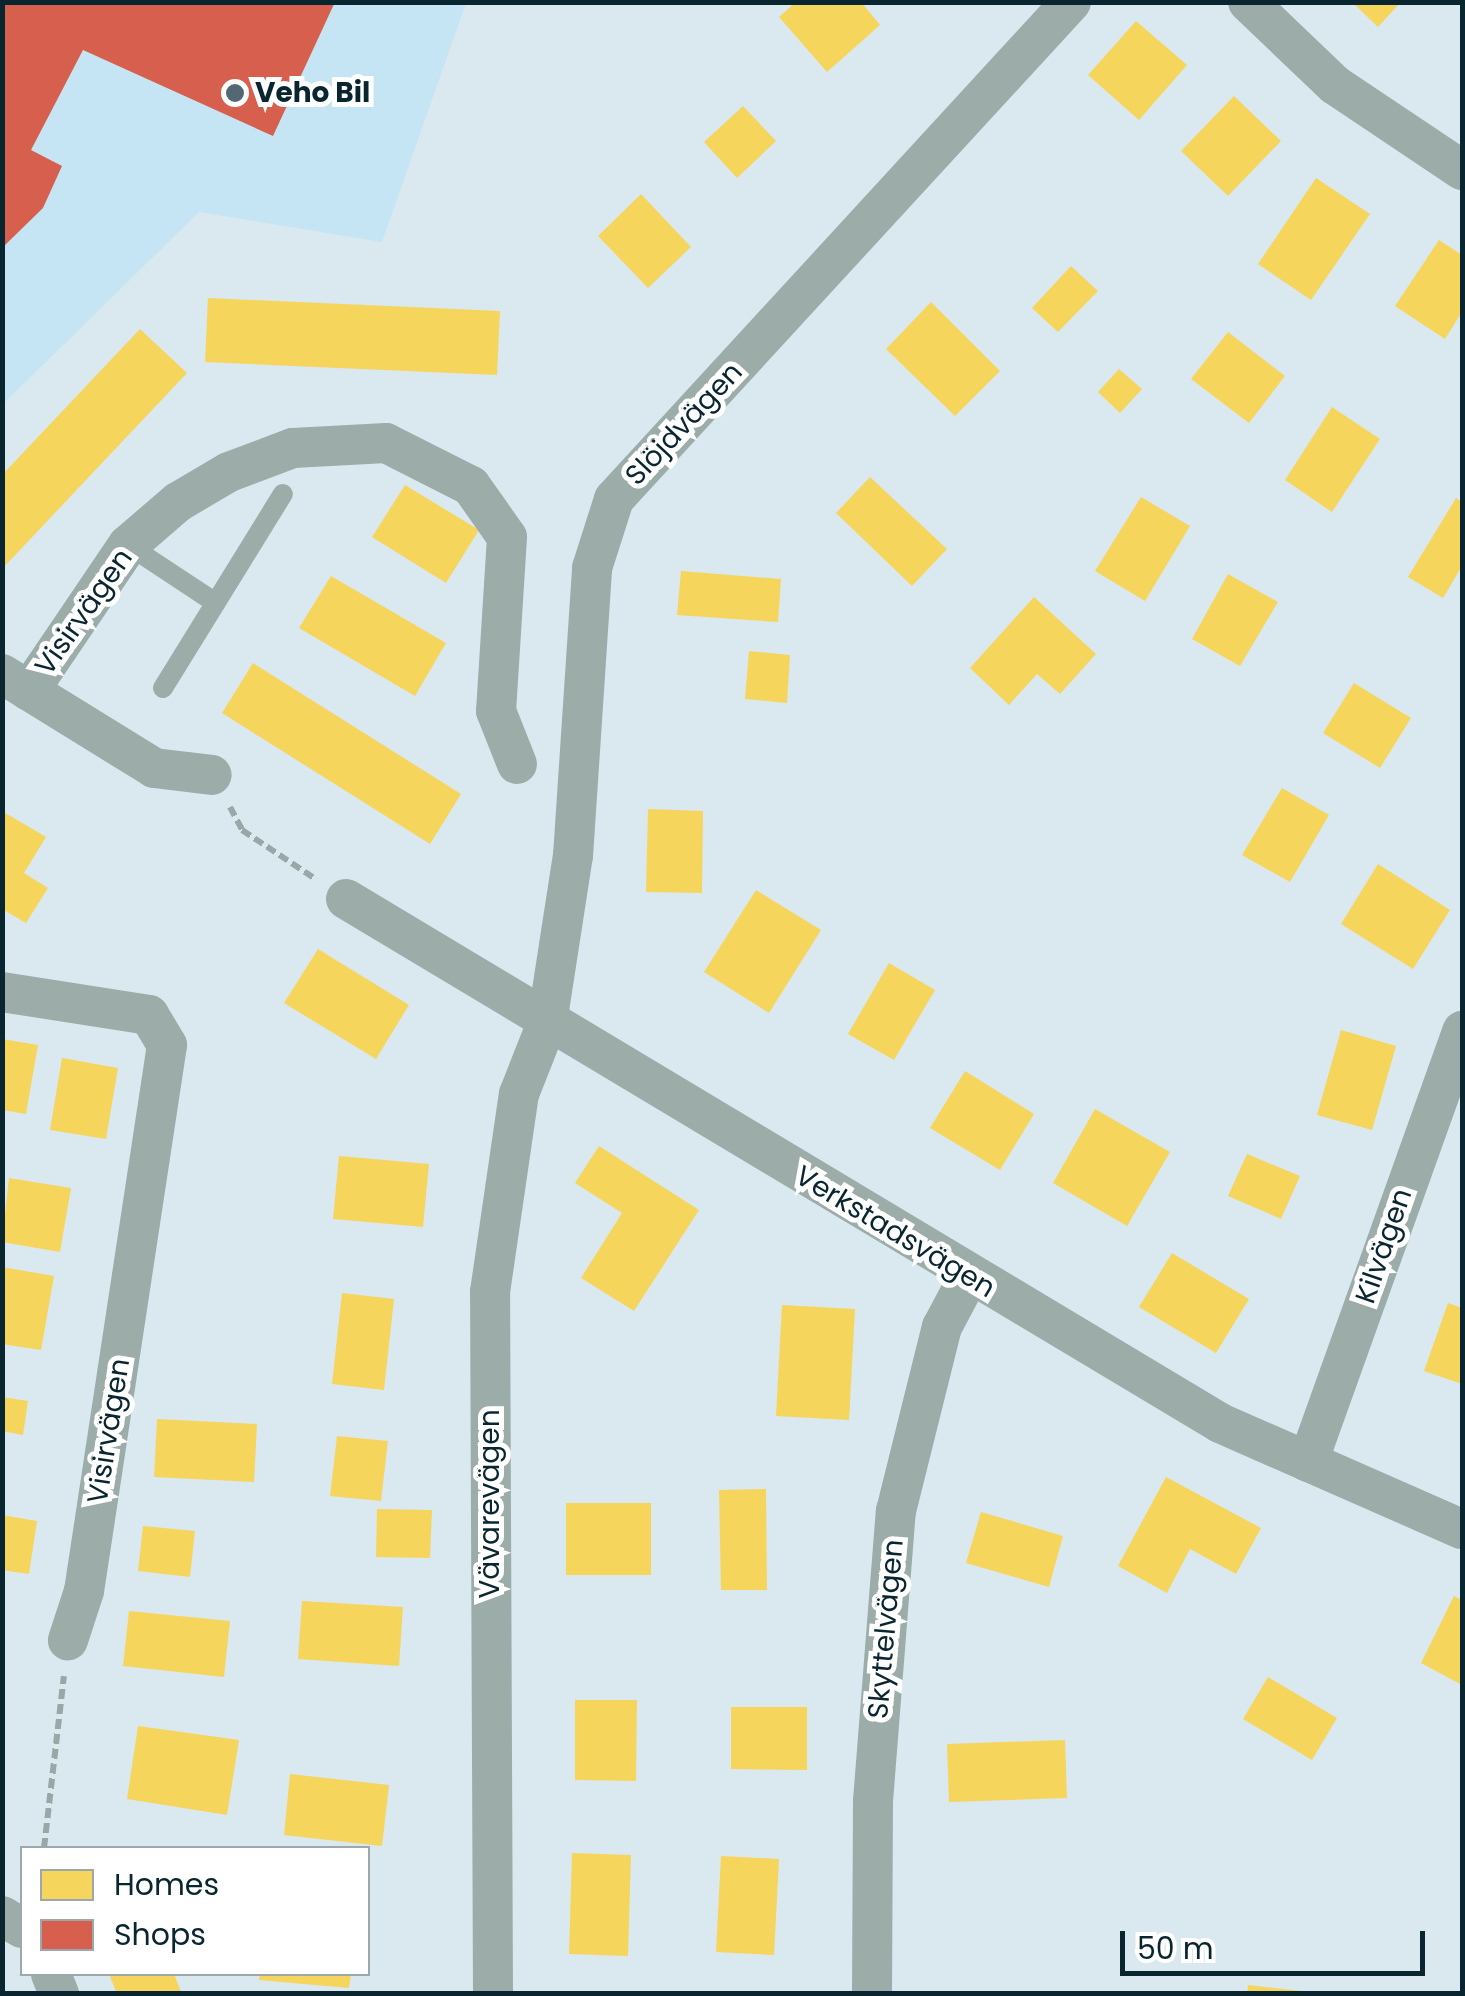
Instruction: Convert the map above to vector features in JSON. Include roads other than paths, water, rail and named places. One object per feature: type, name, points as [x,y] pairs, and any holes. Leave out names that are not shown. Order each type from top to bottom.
[{"type":"street","name":"Slöjdvägen","points":[[547,1022],[573,856],[592,568],[614,499],[1071,2]]},
{"type":"street","points":[[1248,2],[1335,86],[1462,170]]},
{"type":"street","name":"Visirvägen","points":[[212,775],[154,768],[16,682],[128,545],[195,492],[293,448],[386,443],[471,486],[507,537],[496,710],[517,764]]},
{"type":"street","name":"Verkstadsvägen","points":[[346,899],[1220,1423],[1462,1529]]},
{"type":"street","name":"Visirvägen","points":[[2,992],[149,1015],[167,1045],[84,1592],[68,1640]]},
{"type":"street","name":"Vävarevägen","points":[[493,1994],[490,1292],[519,1094],[547,1022]]},
{"type":"street","name":"Kilvägen","points":[[1308,1462],[1462,1031]]},
{"type":"street","name":"Skyttelvägen","points":[[872,1994],[872,1801],[896,1512],[942,1327],[969,1276]]},
{"type":"lane","points":[[163,688],[283,494]]},
{"type":"lane","points":[[128,545],[216,603]]},
{"type":"place","name":"Veho Bil","points":[[235,93]]}]
